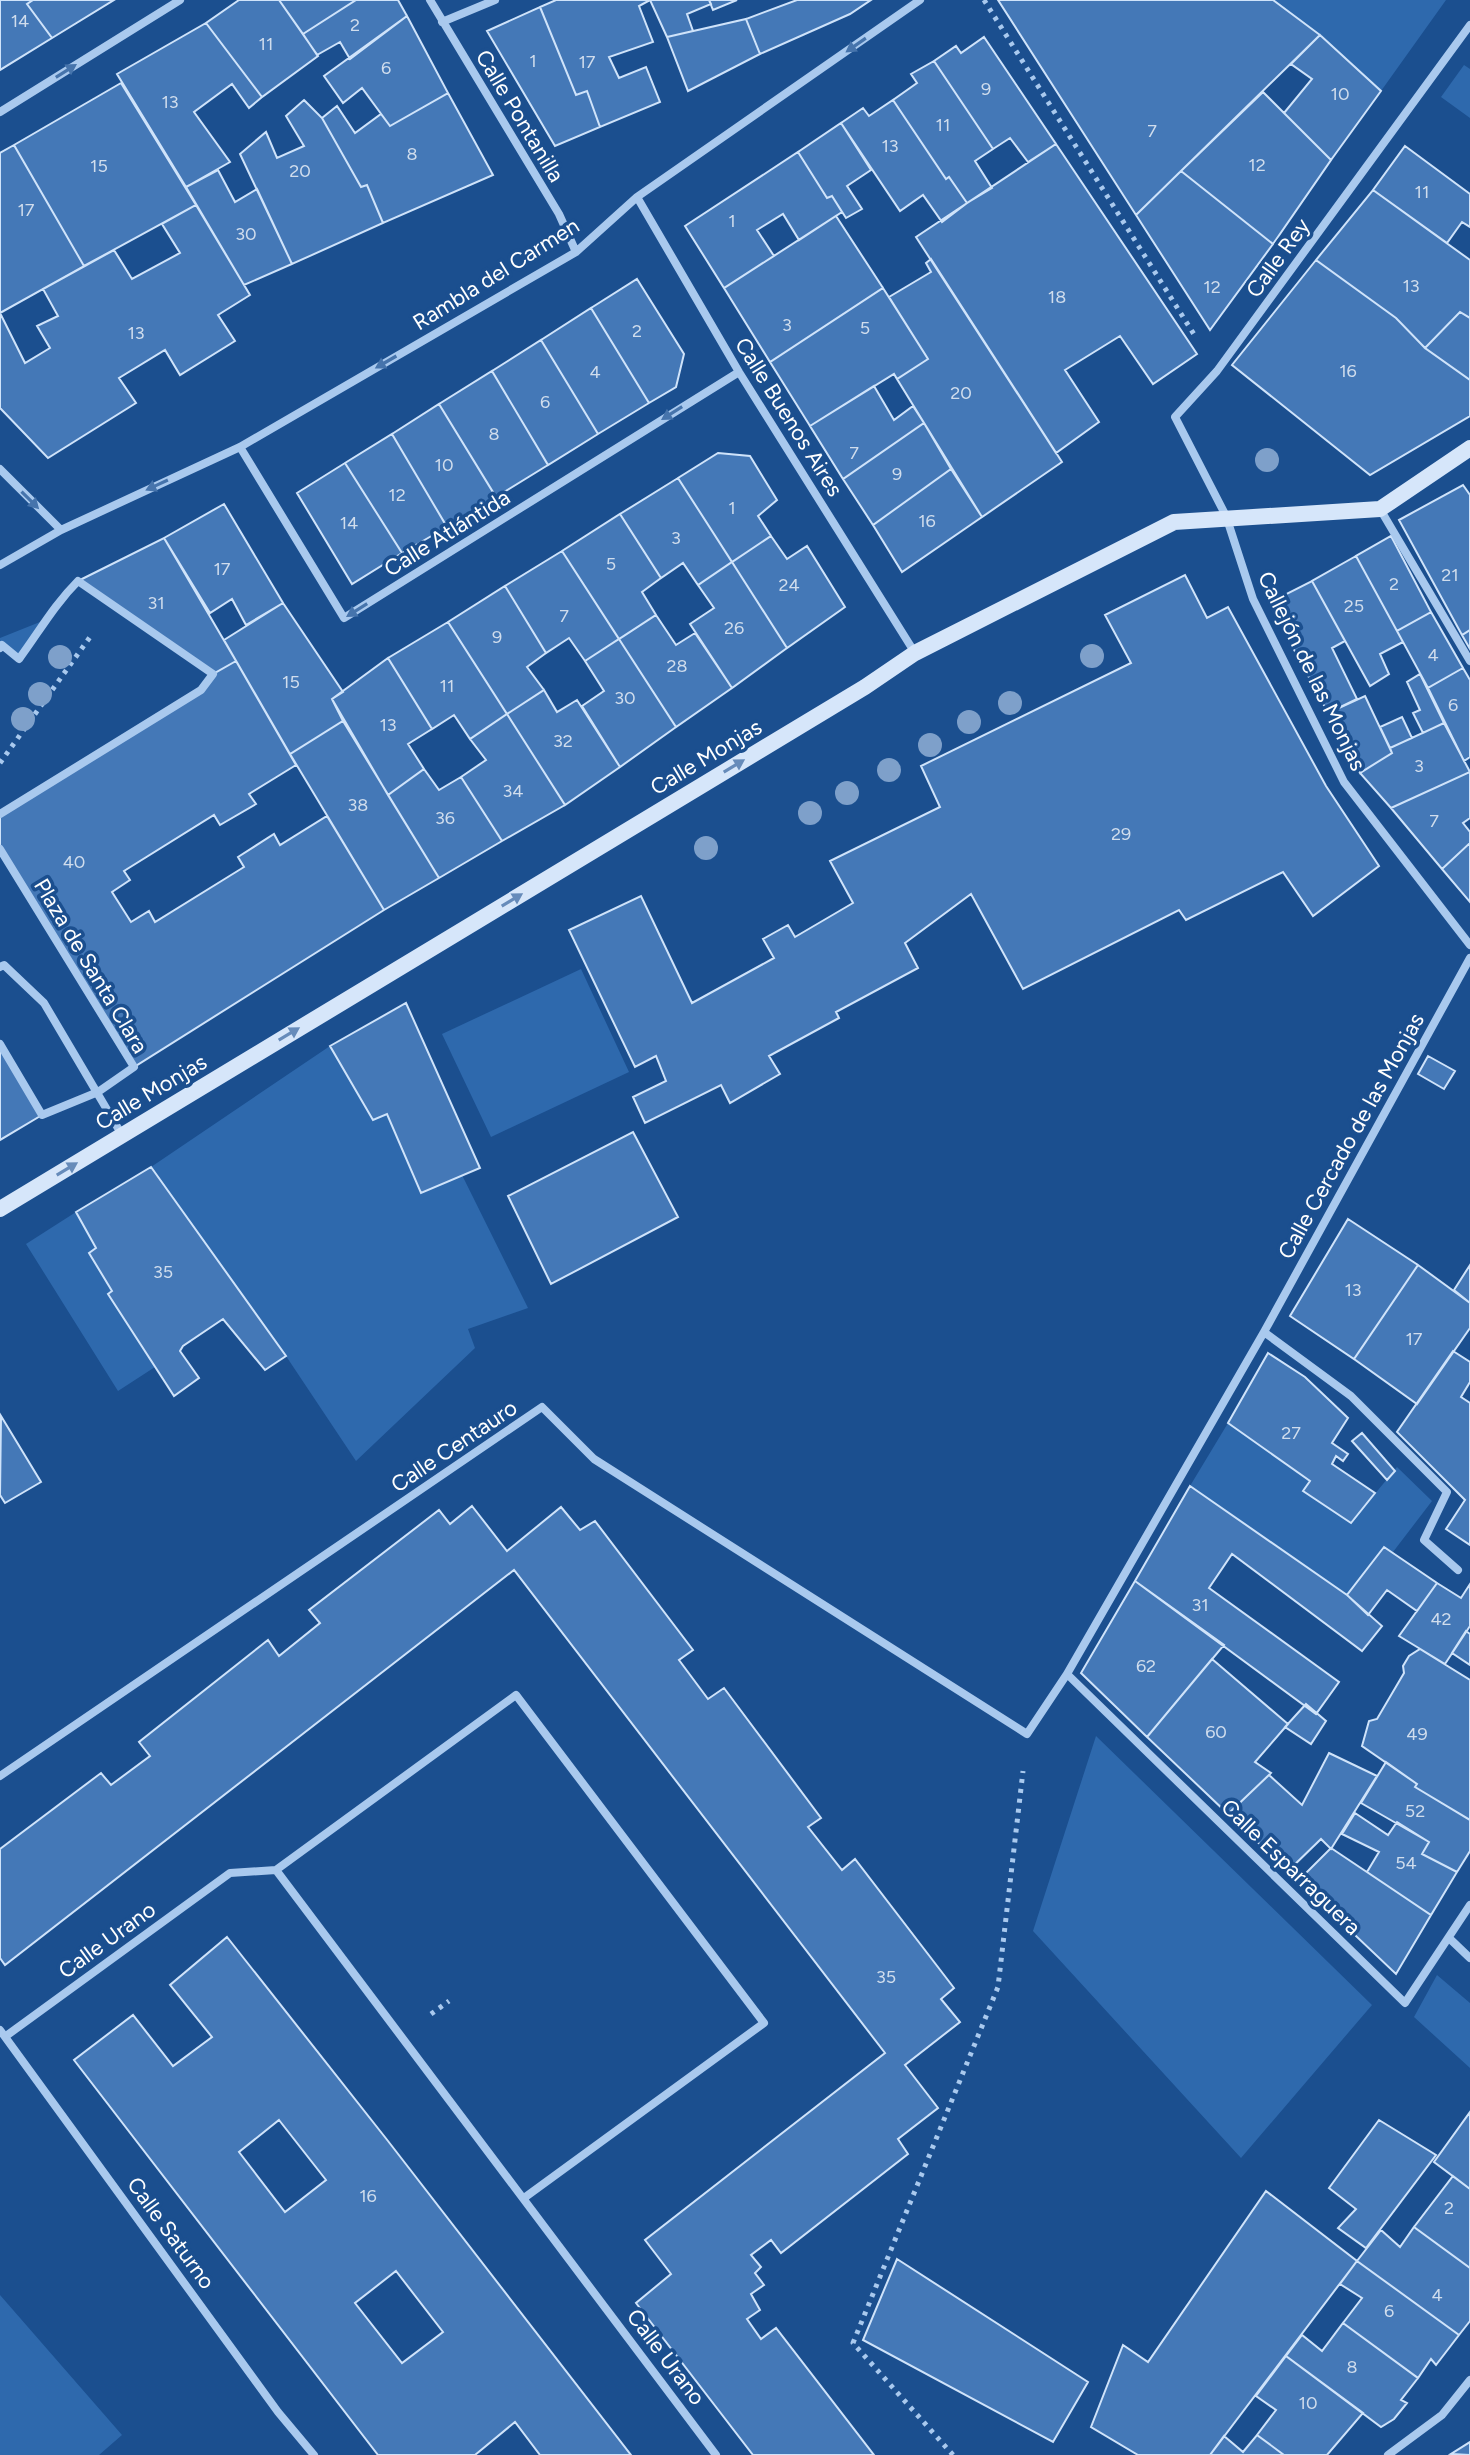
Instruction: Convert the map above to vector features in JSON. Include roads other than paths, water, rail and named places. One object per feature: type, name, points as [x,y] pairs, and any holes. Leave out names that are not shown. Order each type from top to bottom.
[{"type":"street","points":[[0,112],[180,0]]},
{"type":"street","name":"Calle Pontanilla","points":[[430,0],[559,214],[576,252]]},
{"type":"street","points":[[442,22],[495,0]]},
{"type":"street","name":"Rambla del Carmen","points":[[0,565],[61,530],[240,447],[576,252],[637,197],[920,0]]},
{"type":"street","name":"Calle Rey","points":[[1226,516],[1175,417],[1217,371],[1470,25]]},
{"type":"street","name":"Calle Buenos Aires","points":[[637,197],[739,372],[915,653]]},
{"type":"street","name":"Calle Atlántida","points":[[240,447],[344,618],[739,372]]},
{"type":"street","points":[[1470,448],[1380,509],[1470,661]]},
{"type":"street","points":[[0,469],[61,530]]},
{"type":"street","name":"Calle Monjas","points":[[0,1209],[865,687],[915,653],[1174,522],[1226,516],[1380,509]]},
{"type":"street","name":"Callejón de las Monjas","points":[[1226,516],[1253,599],[1344,782],[1470,945]]},
{"type":"street","points":[[0,648],[2,645],[19,659],[50,618],[53,606],[78,581],[213,674],[201,690],[0,814]]},
{"type":"street","name":"Plaza de Santa Clara","points":[[0,849],[134,1067],[98,1092],[42,1115],[0,1044]]},
{"type":"street","name":"Calle Cercado de las Monjas","points":[[1067,1674],[1264,1332],[1470,958]]},
{"type":"street","points":[[0,967],[4,965],[44,1003],[122,1135]]},
{"type":"street","points":[[1264,1332],[1351,1396],[1447,1492],[1424,1540],[1458,1570]]},
{"type":"street","name":"Calle Centauro","points":[[0,1776],[542,1407],[594,1459],[1027,1734],[1067,1674]]},
{"type":"street","name":"Calle Esparraguera","points":[[1067,1674],[1405,2003],[1470,1905]]},
{"type":"street","points":[[276,1870],[516,1695],[764,2023],[524,2198]]},
{"type":"street","name":"Calle Urano","points":[[3,2033],[230,1873],[276,1870],[716,2455]]},
{"type":"street","points":[[1449,1938],[1470,1958]]},
{"type":"street","name":"Calle Saturno","points":[[3,2033],[278,2412],[314,2455]]},
{"type":"street","points":[[1388,2455],[1442,2415],[1470,2380]]}]
